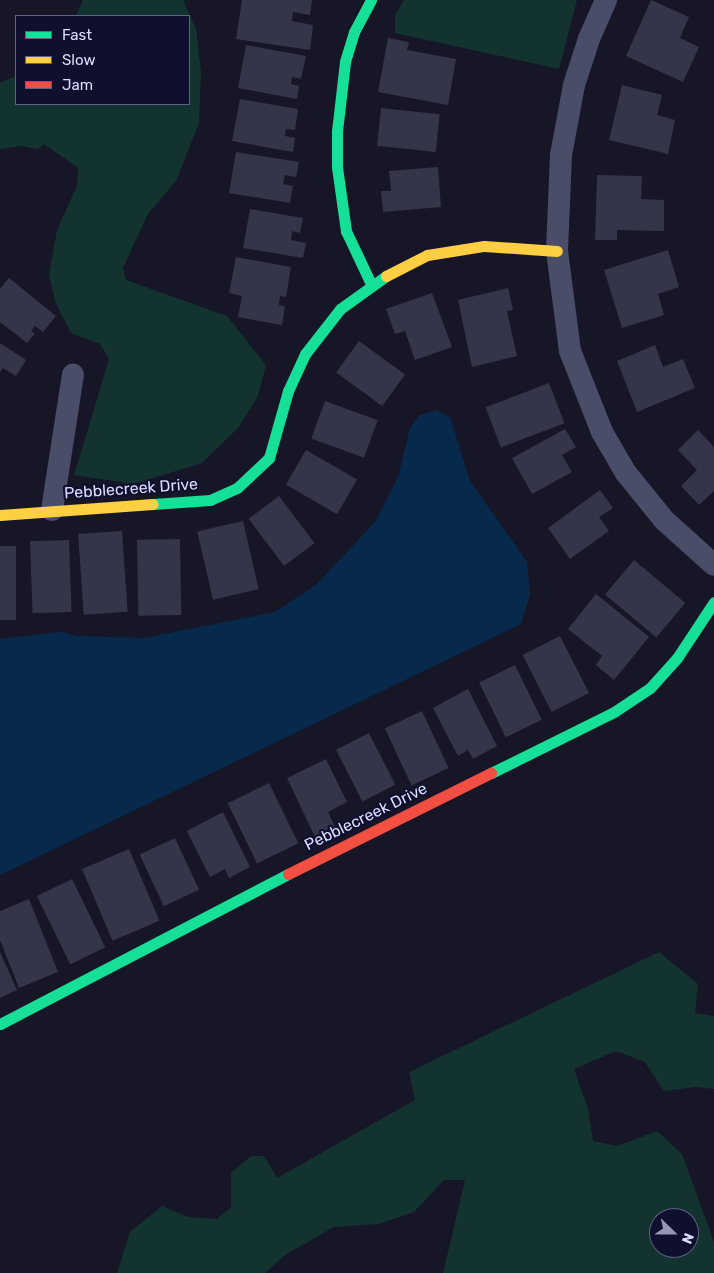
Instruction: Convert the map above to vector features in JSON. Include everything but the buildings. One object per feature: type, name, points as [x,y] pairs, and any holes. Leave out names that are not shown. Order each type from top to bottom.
[{"type":"street","points":[[371,0],[354,32],[345,62],[337,131],[338,167],[346,231],[371,284]]},
{"type":"street","points":[[606,0],[589,39],[567,120],[560,155],[557,251],[570,351],[602,432],[644,498],[685,542],[714,565]]},
{"type":"street","name":"Pebblecreek Drive","points":[[0,515],[210,500],[237,488],[269,458],[288,391],[305,354],[340,309],[371,284],[427,255],[484,246],[557,251]]},
{"type":"street","points":[[52,510],[73,375]]},
{"type":"street","name":"Pebblecreek Drive","points":[[0,1024],[252,892],[614,712],[650,688],[677,658],[714,602]]},
{"type":"green space","points":[[83,0],[183,0],[190,15],[76,15]]},
{"type":"green space","points":[[404,0],[577,0],[559,69],[395,33],[395,15]]},
{"type":"green space","points":[[190,16],[196,29],[201,72],[199,123],[176,181],[148,214],[123,268],[126,280],[227,316],[266,365],[258,396],[238,428],[202,463],[134,484],[74,475],[109,359],[100,344],[71,333],[56,304],[49,275],[57,230],[77,186],[78,168],[44,144],[38,149],[22,146],[0,149],[0,83],[15,76],[15,105],[190,105]]},
{"type":"green space","points":[[659,952],[698,984],[695,1013],[714,1016],[714,1089],[696,1087],[664,1091],[645,1062],[616,1051],[574,1069],[588,1109],[593,1141],[617,1146],[657,1131],[682,1154],[714,1242],[714,1273],[443,1273],[465,1180],[444,1180],[414,1212],[379,1224],[334,1227],[285,1255],[265,1273],[117,1273],[130,1232],[162,1206],[188,1217],[217,1219],[231,1207],[231,1173],[251,1156],[264,1156],[277,1178],[415,1100],[409,1072]]},
{"type":"water","points":[[436,410],[450,417],[470,481],[527,562],[530,594],[521,624],[0,875],[0,639],[61,632],[77,636],[144,638],[275,612],[317,584],[375,522],[398,477],[410,428],[420,415]]},
{"type":"traffic: fast","points":[[371,0],[354,32],[345,62],[337,131],[337,167],[346,231],[371,284]]},
{"type":"traffic: fast","points":[[153,504],[210,500],[237,488],[269,458],[288,391],[305,354],[340,309],[386,276]]},
{"type":"traffic: fast","points":[[491,773],[614,712],[650,688],[677,658],[714,602]]},
{"type":"traffic: fast","points":[[0,1024],[288,874]]},
{"type":"traffic: slow","points":[[386,276],[427,255],[484,246],[557,251]]},
{"type":"traffic: slow","points":[[0,515],[153,504]]},
{"type":"traffic: jam","points":[[288,874],[491,773]]}]
